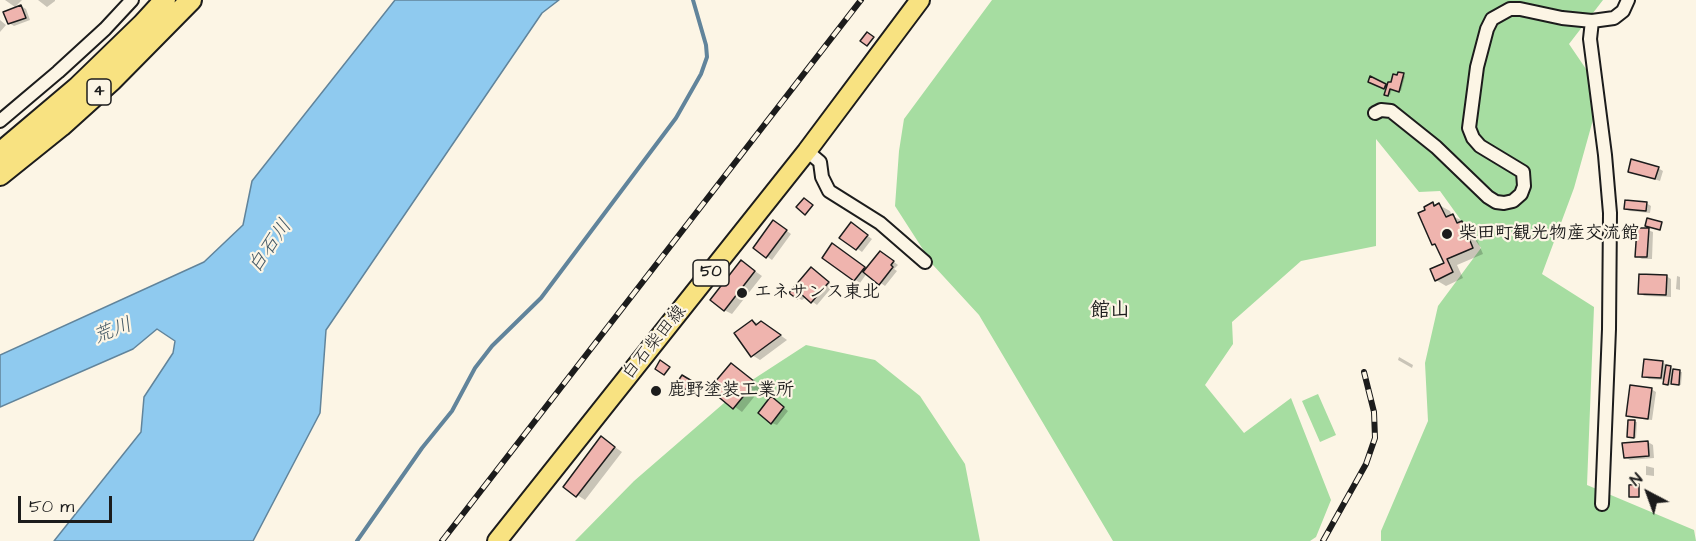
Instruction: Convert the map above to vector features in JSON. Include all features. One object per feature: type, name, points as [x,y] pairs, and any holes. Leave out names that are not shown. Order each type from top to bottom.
[{"type":"highway","name":"4","points":[[0,153],[77,88],[144,24],[165,0]]},
{"type":"highway","name":"4","points":[[0,175],[61,126],[112,80],[190,0]]},
{"type":"main road","name":"白石柴田線","points":[[497,541],[807,151],[920,0]]},
{"type":"street","points":[[0,121],[58,72],[132,0]]},
{"type":"street","points":[[1375,113],[1382,110],[1391,111],[1436,147],[1496,202],[1513,201],[1521,194],[1524,186],[1522,172],[1480,146],[1473,138],[1469,128],[1477,68],[1487,29],[1492,19],[1510,9],[1592,21],[1614,18],[1623,10],[1628,0]]},
{"type":"street","points":[[1592,21],[1590,39],[1610,213],[1609,328],[1602,504]]},
{"type":"street","points":[[807,151],[820,162],[822,177],[829,191],[880,223],[925,262]]},
{"type":"green space","points":[[992,0],[1603,0],[1569,44],[1601,91],[1574,188],[1542,274],[1594,307],[1587,485],[1694,530],[1696,541],[1381,541],[1381,531],[1428,421],[1425,363],[1438,306],[1481,248],[1440,191],[1419,192],[1376,139],[1376,246],[1301,261],[1232,322],[1233,344],[1205,385],[1244,433],[1291,398],[1331,500],[1316,537],[1310,541],[1113,541],[979,315],[933,265],[895,206],[904,119]]},
{"type":"green space","points":[[806,345],[875,360],[920,396],[965,464],[980,541],[575,541],[634,481],[746,384]]},
{"type":"green space","points":[[1318,394],[1336,435],[1320,442],[1302,401]]},
{"type":"water","points":[[395,0],[559,0],[542,13],[326,330],[320,413],[253,541],[54,541],[141,432],[144,397],[173,353],[175,341],[157,329],[133,349],[0,407],[0,355],[204,262],[243,225],[252,181]]},
{"type":"building","points":[[21,5],[26,18],[8,24],[3,12]]},
{"type":"building","points":[[867,32],[874,37],[867,46],[860,41]]},
{"type":"building","points":[[1398,72],[1404,73],[1399,92],[1390,89],[1388,96],[1384,95],[1388,82],[1391,82],[1393,74],[1397,75]]},
{"type":"building","points":[[1370,76],[1386,84],[1384,89],[1368,82]]},
{"type":"building","points":[[1631,159],[1659,167],[1655,179],[1628,172]]},
{"type":"building","points":[[804,198],[813,205],[805,215],[796,207]]},
{"type":"building","points":[[1625,200],[1647,202],[1646,211],[1624,209]]},
{"type":"building","points":[[1433,202],[1434,206],[1439,203],[1446,217],[1453,214],[1457,223],[1462,221],[1473,248],[1447,259],[1453,272],[1435,281],[1430,269],[1444,263],[1435,244],[1432,245],[1418,213]]},
{"type":"building","points":[[1647,218],[1662,222],[1660,230],[1645,226]]},
{"type":"building","points":[[773,220],[787,230],[766,258],[753,248]]},
{"type":"building","points":[[851,222],[868,235],[856,250],[839,238]]},
{"type":"building","points":[[1637,228],[1649,228],[1647,257],[1635,257]]},
{"type":"building","points":[[832,243],[865,267],[854,281],[822,258]]},
{"type":"building","points":[[880,251],[894,261],[891,265],[893,267],[879,285],[863,272]]},
{"type":"building","points":[[741,260],[755,271],[724,311],[710,300]]},
{"type":"building","points":[[811,267],[829,282],[811,303],[801,294],[797,299],[789,293]]},
{"type":"building","points":[[1639,274],[1667,275],[1666,295],[1638,294]]},
{"type":"building","points":[[752,320],[756,325],[761,321],[781,335],[751,357],[734,333]]},
{"type":"building","points":[[1644,359],[1663,361],[1661,378],[1642,377]]},
{"type":"building","points":[[660,360],[670,367],[664,375],[655,369]]},
{"type":"building","points":[[731,363],[755,382],[733,409],[709,389]]},
{"type":"building","points":[[1666,365],[1671,366],[1668,385],[1663,384]]},
{"type":"building","points":[[1673,369],[1680,370],[1679,385],[1671,384]]},
{"type":"building","points":[[682,375],[697,384],[692,393],[676,384]]},
{"type":"building","points":[[1630,385],[1652,388],[1648,419],[1626,416]]},
{"type":"building","points":[[771,396],[784,407],[771,424],[758,413]]},
{"type":"building","points":[[1628,420],[1635,420],[1634,438],[1627,437]]},
{"type":"building","points":[[601,436],[615,447],[576,497],[563,487]]},
{"type":"building","points":[[1648,441],[1649,456],[1624,458],[1622,443]]},
{"type":"building","points":[[1639,484],[1639,497],[1629,497],[1629,485]]},
{"type":"waterway","points":[[357,541],[422,448],[452,411],[475,368],[492,346],[541,298],[676,118],[701,74],[707,57],[706,45],[693,0]]},
{"type":"railway","points":[[442,541],[861,0]]},
{"type":"railway","points":[[1323,541],[1366,464],[1375,438],[1374,412],[1364,372]]},
{"type":"place","name":"柴田町観光物産交流館","points":[[1447,234]]},
{"type":"place","name":"エネサンス東北","points":[[742,293]]},
{"type":"place","name":"鹿野塗装工業所","points":[[656,391]]},
{"type":"district","name":"館山","points":[[1110,312]]},
{"type":"water label","name":"白石川","points":[[271,247]]},
{"type":"water label","name":"荒川","points":[[113,332]]}]
